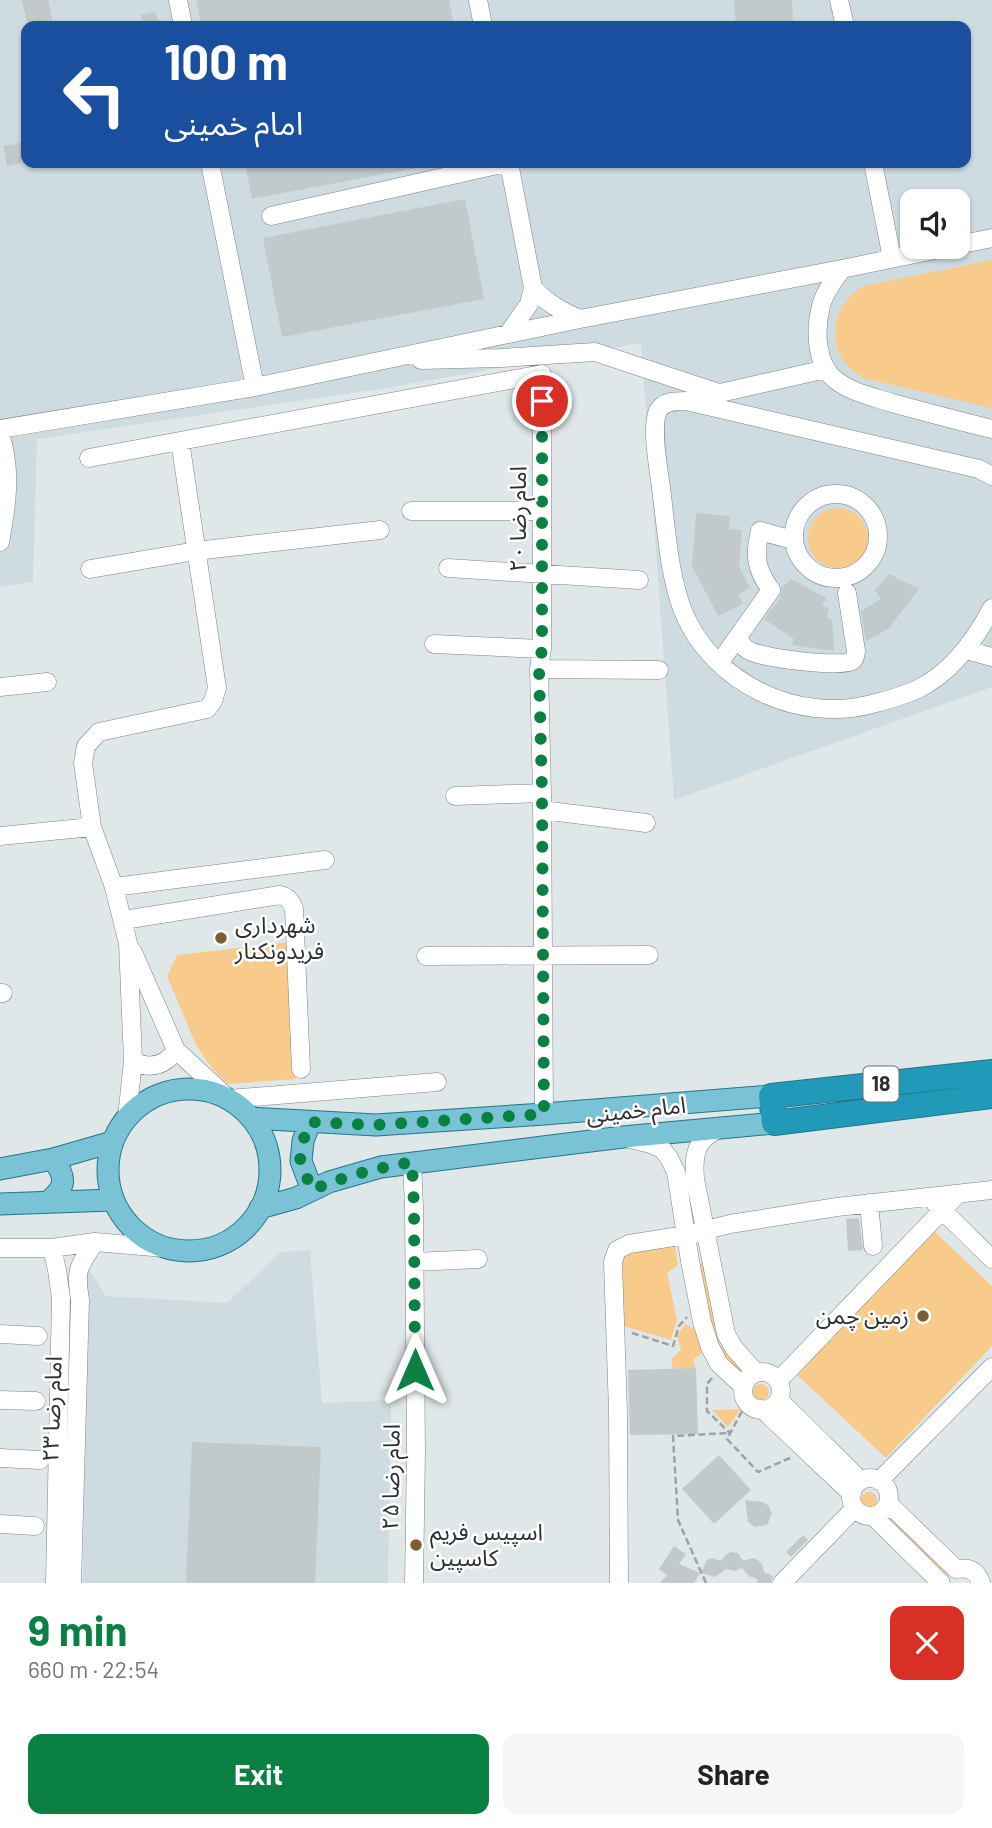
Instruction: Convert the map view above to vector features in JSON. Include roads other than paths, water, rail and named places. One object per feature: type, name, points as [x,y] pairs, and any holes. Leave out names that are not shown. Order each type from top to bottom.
[{"type":"highway","name":"18","points":[[771,1096],[992,1072]]},
{"type":"highway","points":[[771,1096],[774,1123]]},
{"type":"highway","name":"18","points":[[774,1123],[992,1096]]},
{"type":"main road","points":[[175,1090],[202,1090],[229,1099],[251,1118],[262,1134],[268,1152],[270,1171],[267,1191],[260,1208],[243,1230],[220,1245],[192,1251],[165,1248],[143,1237],[125,1221],[113,1200],[108,1181],[107,1161],[112,1142],[127,1117],[149,1099],[175,1090]]},
{"type":"main road","name":"امام خمینی","points":[[251,1118],[376,1125],[771,1096]]},
{"type":"main road","points":[[310,1122],[300,1161],[312,1190]]},
{"type":"main road","name":"امام خمینی","points":[[260,1208],[296,1198],[329,1182],[381,1167],[623,1137],[774,1123]]},
{"type":"main road","points":[[0,1169],[53,1159],[112,1142]]},
{"type":"main road","points":[[48,1202],[59,1193],[64,1184],[62,1172],[53,1159]]},
{"type":"main road","points":[[0,1204],[113,1200]]},
{"type":"street","points":[[178,0],[182,21]]},
{"type":"street","points":[[478,0],[482,21]]},
{"type":"street","points":[[839,0],[844,21]]},
{"type":"street","points":[[212,168],[255,387]]},
{"type":"street","points":[[271,216],[486,168]]},
{"type":"street","points":[[508,334],[529,304],[533,288],[509,168]]},
{"type":"street","points":[[874,168],[892,258]]},
{"type":"street","points":[[970,242],[992,238]]},
{"type":"street","points":[[0,542],[8,484],[6,452],[0,432],[255,387],[580,319],[900,256]]},
{"type":"street","points":[[842,269],[821,304],[818,334],[823,364],[836,380],[862,393],[992,429]]},
{"type":"street","points":[[533,288],[547,303],[580,319]]},
{"type":"street","points":[[376,361],[501,358],[595,352],[726,392],[734,412]]},
{"type":"street","points":[[827,369],[686,401],[675,401],[663,405],[657,412],[655,438],[673,579],[684,613],[694,631],[712,656],[750,688],[775,700],[805,707],[833,709],[864,706],[920,688],[966,650],[992,608]]},
{"type":"street","name":"امام رضا ۲۰","points":[[180,441],[542,374],[542,649],[539,668],[544,1114]]},
{"type":"street","points":[[686,401],[979,469],[991,475]]},
{"type":"street","points":[[89,458],[180,441],[216,688],[213,701],[207,709],[99,732],[86,746],[83,764],[92,827],[114,887],[128,943],[133,1061],[127,1117]]},
{"type":"street","points":[[839,493],[853,497],[873,514],[878,527],[875,553],[868,564],[845,578],[818,575],[806,567],[797,555],[793,540],[794,526],[800,512],[811,501],[824,495],[839,493]]},
{"type":"street","points":[[411,511],[542,511]]},
{"type":"street","points":[[90,569],[196,551],[380,530]]},
{"type":"street","points":[[720,662],[771,590],[757,564],[760,531],[793,540]]},
{"type":"street","points":[[449,568],[639,580]]},
{"type":"street","points":[[736,639],[749,651],[769,657],[851,662],[856,651],[847,593]]},
{"type":"street","points":[[434,645],[542,649]]},
{"type":"street","points":[[966,650],[992,657]]},
{"type":"street","points":[[539,668],[659,670]]},
{"type":"street","points":[[0,687],[47,682]]},
{"type":"street","points":[[455,796],[542,801],[646,823]]},
{"type":"street","points":[[0,836],[92,827]]},
{"type":"street","points":[[114,887],[325,860]]},
{"type":"street","points":[[124,920],[286,896],[294,909],[301,1069]]},
{"type":"street","points":[[128,943],[176,1050],[229,1099],[437,1082]]},
{"type":"street","points":[[426,956],[649,955]]},
{"type":"street","points":[[133,1061],[141,1065],[157,1065],[165,1062],[176,1050]]},
{"type":"street","points":[[723,1127],[705,1136],[696,1153],[695,1179],[726,1334],[771,1407],[779,1400],[870,1498],[941,1583]]},
{"type":"street","points":[[623,1137],[662,1149],[676,1172],[700,1312],[710,1347],[722,1366],[760,1388],[806,1451],[870,1498],[956,1569],[971,1570],[981,1583]]},
{"type":"street","name":"امام رضا ۲۵","points":[[412,1162],[416,1451],[414,1583]]},
{"type":"street","points":[[619,1583],[618,1412],[613,1262],[617,1250],[629,1244],[686,1235],[730,1224],[869,1203],[938,1202],[958,1194],[992,1190]]},
{"type":"street","points":[[938,1202],[992,1259]]},
{"type":"street","points":[[760,1388],[823,1328],[938,1202]]},
{"type":"street","points":[[869,1203],[873,1245]]},
{"type":"street","points":[[0,1248],[52,1248],[95,1242],[165,1248]]},
{"type":"street","name":"امام رضا ۲۳","points":[[72,1583],[80,1300],[77,1281],[79,1266],[95,1242]]},
{"type":"street","name":"امام رضا ۲۳","points":[[52,1248],[61,1298],[55,1583]]},
{"type":"street","points":[[690,1261],[711,1257]]},
{"type":"street","points":[[415,1262],[478,1259]]},
{"type":"street","points":[[0,1335],[38,1336]]},
{"type":"street","points":[[782,1583],[870,1498],[968,1397],[992,1367]]},
{"type":"street","points":[[968,1397],[992,1378]]},
{"type":"street","points":[[0,1400],[36,1401]]},
{"type":"street","points":[[0,1458],[40,1460]]},
{"type":"street","points":[[795,1583],[870,1498]]},
{"type":"street","points":[[0,1524],[36,1526]]},
{"type":"place","name":"شهرداری فریدونکنار","points":[[221,938]]},
{"type":"place","name":"زمین چمن","points":[[923,1316]]},
{"type":"place","name":"اسپیس فریم کاسپین","points":[[416,1545]]}]
